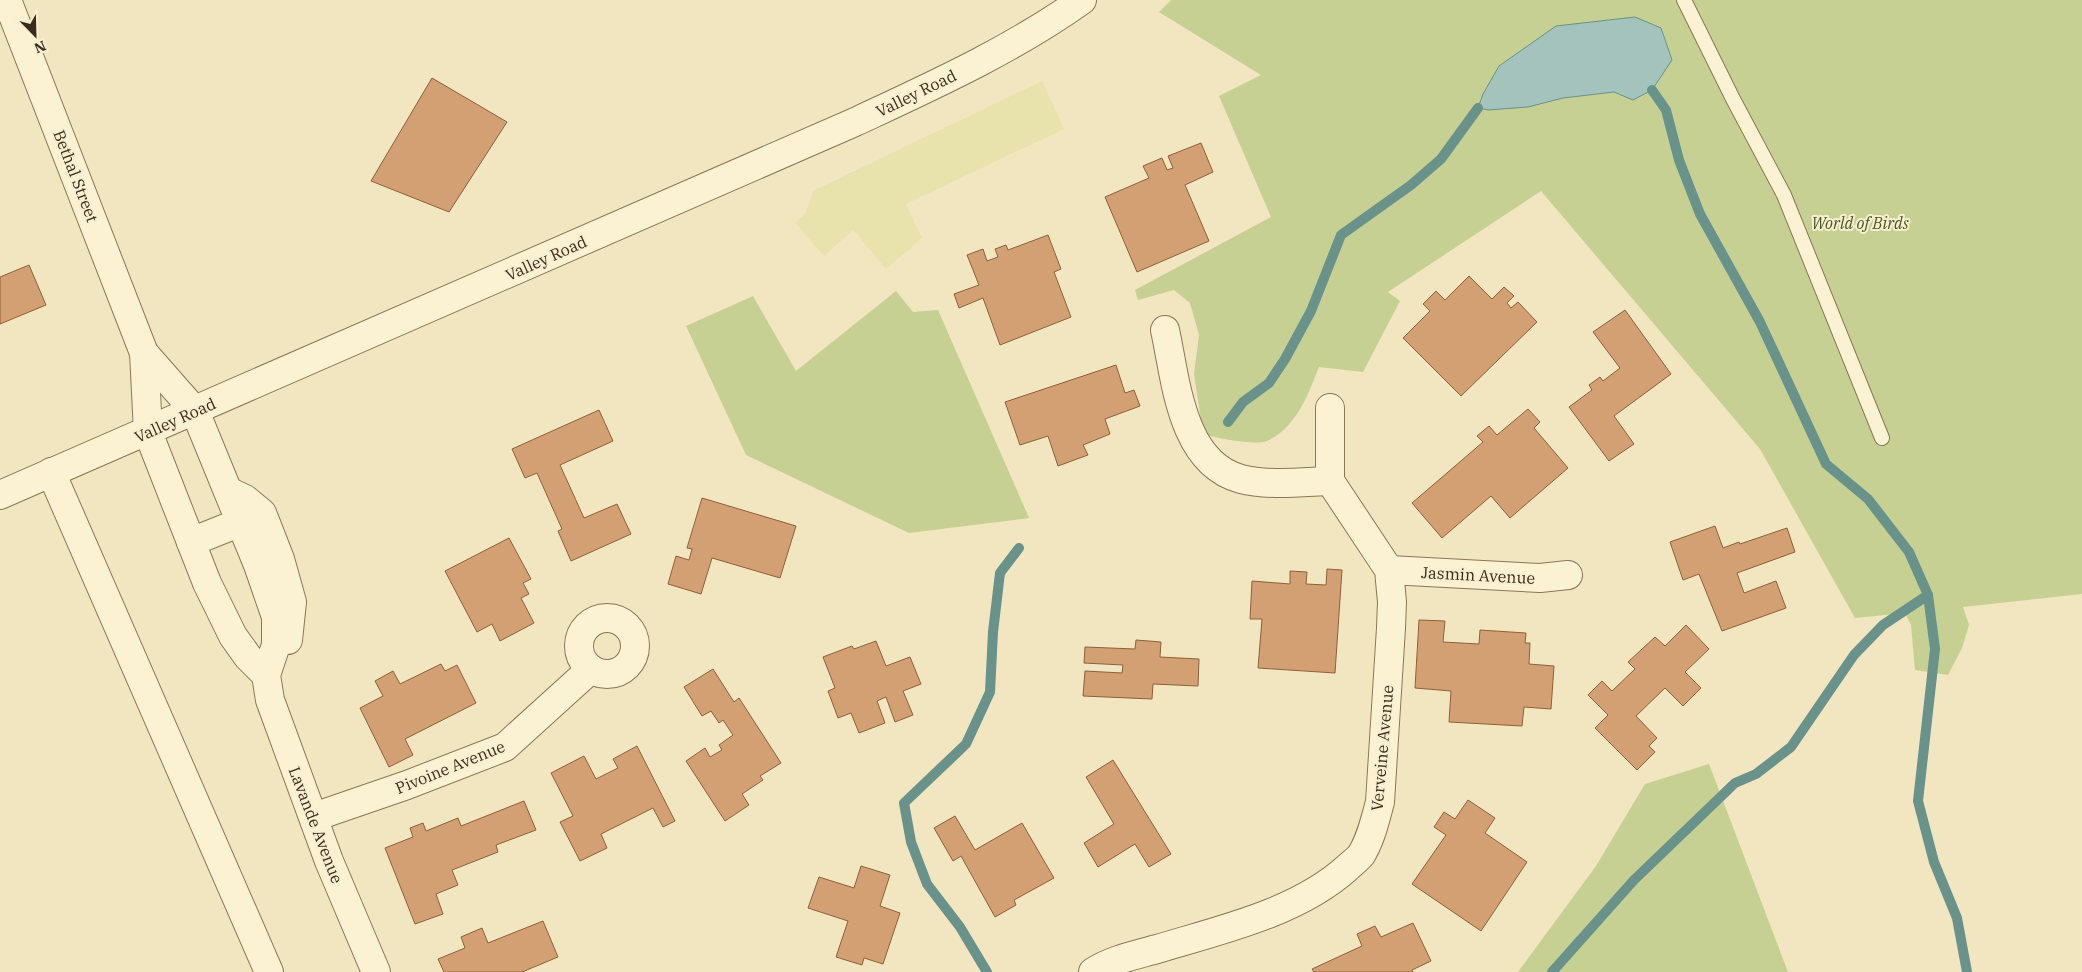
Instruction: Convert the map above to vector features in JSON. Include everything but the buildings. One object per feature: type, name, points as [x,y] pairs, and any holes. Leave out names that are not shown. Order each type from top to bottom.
[{"type":"street","name":"Bethal Street","points":[[7,0],[144,353],[148,432]]},
{"type":"street","name":"Valley Road","points":[[0,495],[855,122],[932,86],[1006,47],[1061,15],[1082,0]]},
{"type":"street","points":[[1165,330],[1185,421],[1194,439],[1206,456],[1221,471],[1242,479],[1284,483],[1330,481],[1330,408]]},
{"type":"street","name":"Bethal Street","points":[[144,353],[195,411]]},
{"type":"street","name":"Lavande Avenue","points":[[195,411],[241,522],[276,617],[276,645],[266,675],[270,700],[276,719],[329,861],[376,972]]},
{"type":"street","points":[[148,432],[207,582],[233,636],[248,657],[266,675],[290,638],[292,602],[280,559],[262,513],[246,499],[228,491]]},
{"type":"street","points":[[51,472],[269,972]]},
{"type":"street","name":"Verveine Avenue","points":[[1093,972],[1129,957],[1215,931],[1294,904],[1338,876],[1360,856],[1373,830],[1380,802],[1391,628],[1392,602],[1389,570],[1330,481]]},
{"type":"street","points":[[191,542],[241,522]]},
{"type":"street","name":"Jasmin Avenue","points":[[1389,570],[1540,578],[1568,575]]},
{"type":"street","name":"Pivoine Avenue","points":[[314,817],[407,785],[506,747],[591,669]]},
{"type":"lane","points":[[1684,0],[1733,99],[1784,195],[1882,438]]},
{"type":"shaded area","points":[[1042,81],[1064,129],[906,204],[922,238],[886,269],[853,230],[824,256],[795,223],[806,213],[813,191]]},
{"type":"green space","name":"World of Birds","points":[[1171,0],[2082,0],[2082,594],[1963,607],[1969,625],[1962,648],[1948,675],[1915,670],[1911,625],[1905,613],[1855,618],[1760,449],[1541,191],[1388,292],[1400,301],[1363,372],[1319,367],[1300,410],[1286,428],[1277,435],[1267,441],[1255,443],[1206,435],[1201,420],[1194,374],[1199,335],[1190,303],[1174,290],[1138,300],[1135,290],[1271,217],[1219,96],[1261,75],[1159,12]]},
{"type":"green space","points":[[896,291],[913,312],[938,310],[1029,518],[909,533],[746,455],[686,326],[753,296],[796,371]]},
{"type":"green space","points":[[1709,764],[1788,972],[1518,972],[1596,866],[1645,784]]},
{"type":"water","points":[[1635,17],[1661,28],[1672,60],[1652,90],[1633,100],[1614,92],[1563,98],[1528,107],[1488,110],[1478,108],[1483,94],[1499,66],[1556,26]]},
{"type":"waterway","points":[[1652,90],[1666,110],[1679,160],[1700,214],[1760,322],[1826,464],[1868,499],[1909,552],[1928,595],[1935,649],[1918,801],[1934,862],[1957,918],[1967,972]]},
{"type":"waterway","points":[[1228,422],[1243,402],[1269,383],[1285,359],[1311,311],[1341,235],[1411,185],[1441,159],[1478,108]]},
{"type":"waterway","points":[[987,972],[960,927],[927,884],[911,842],[904,803],[966,744],[990,692],[993,632],[1000,573],[1019,548]]},
{"type":"waterway","points":[[1552,972],[1634,880],[1735,783],[1756,774],[1791,747],[1854,655],[1883,625],[1928,595]]}]
